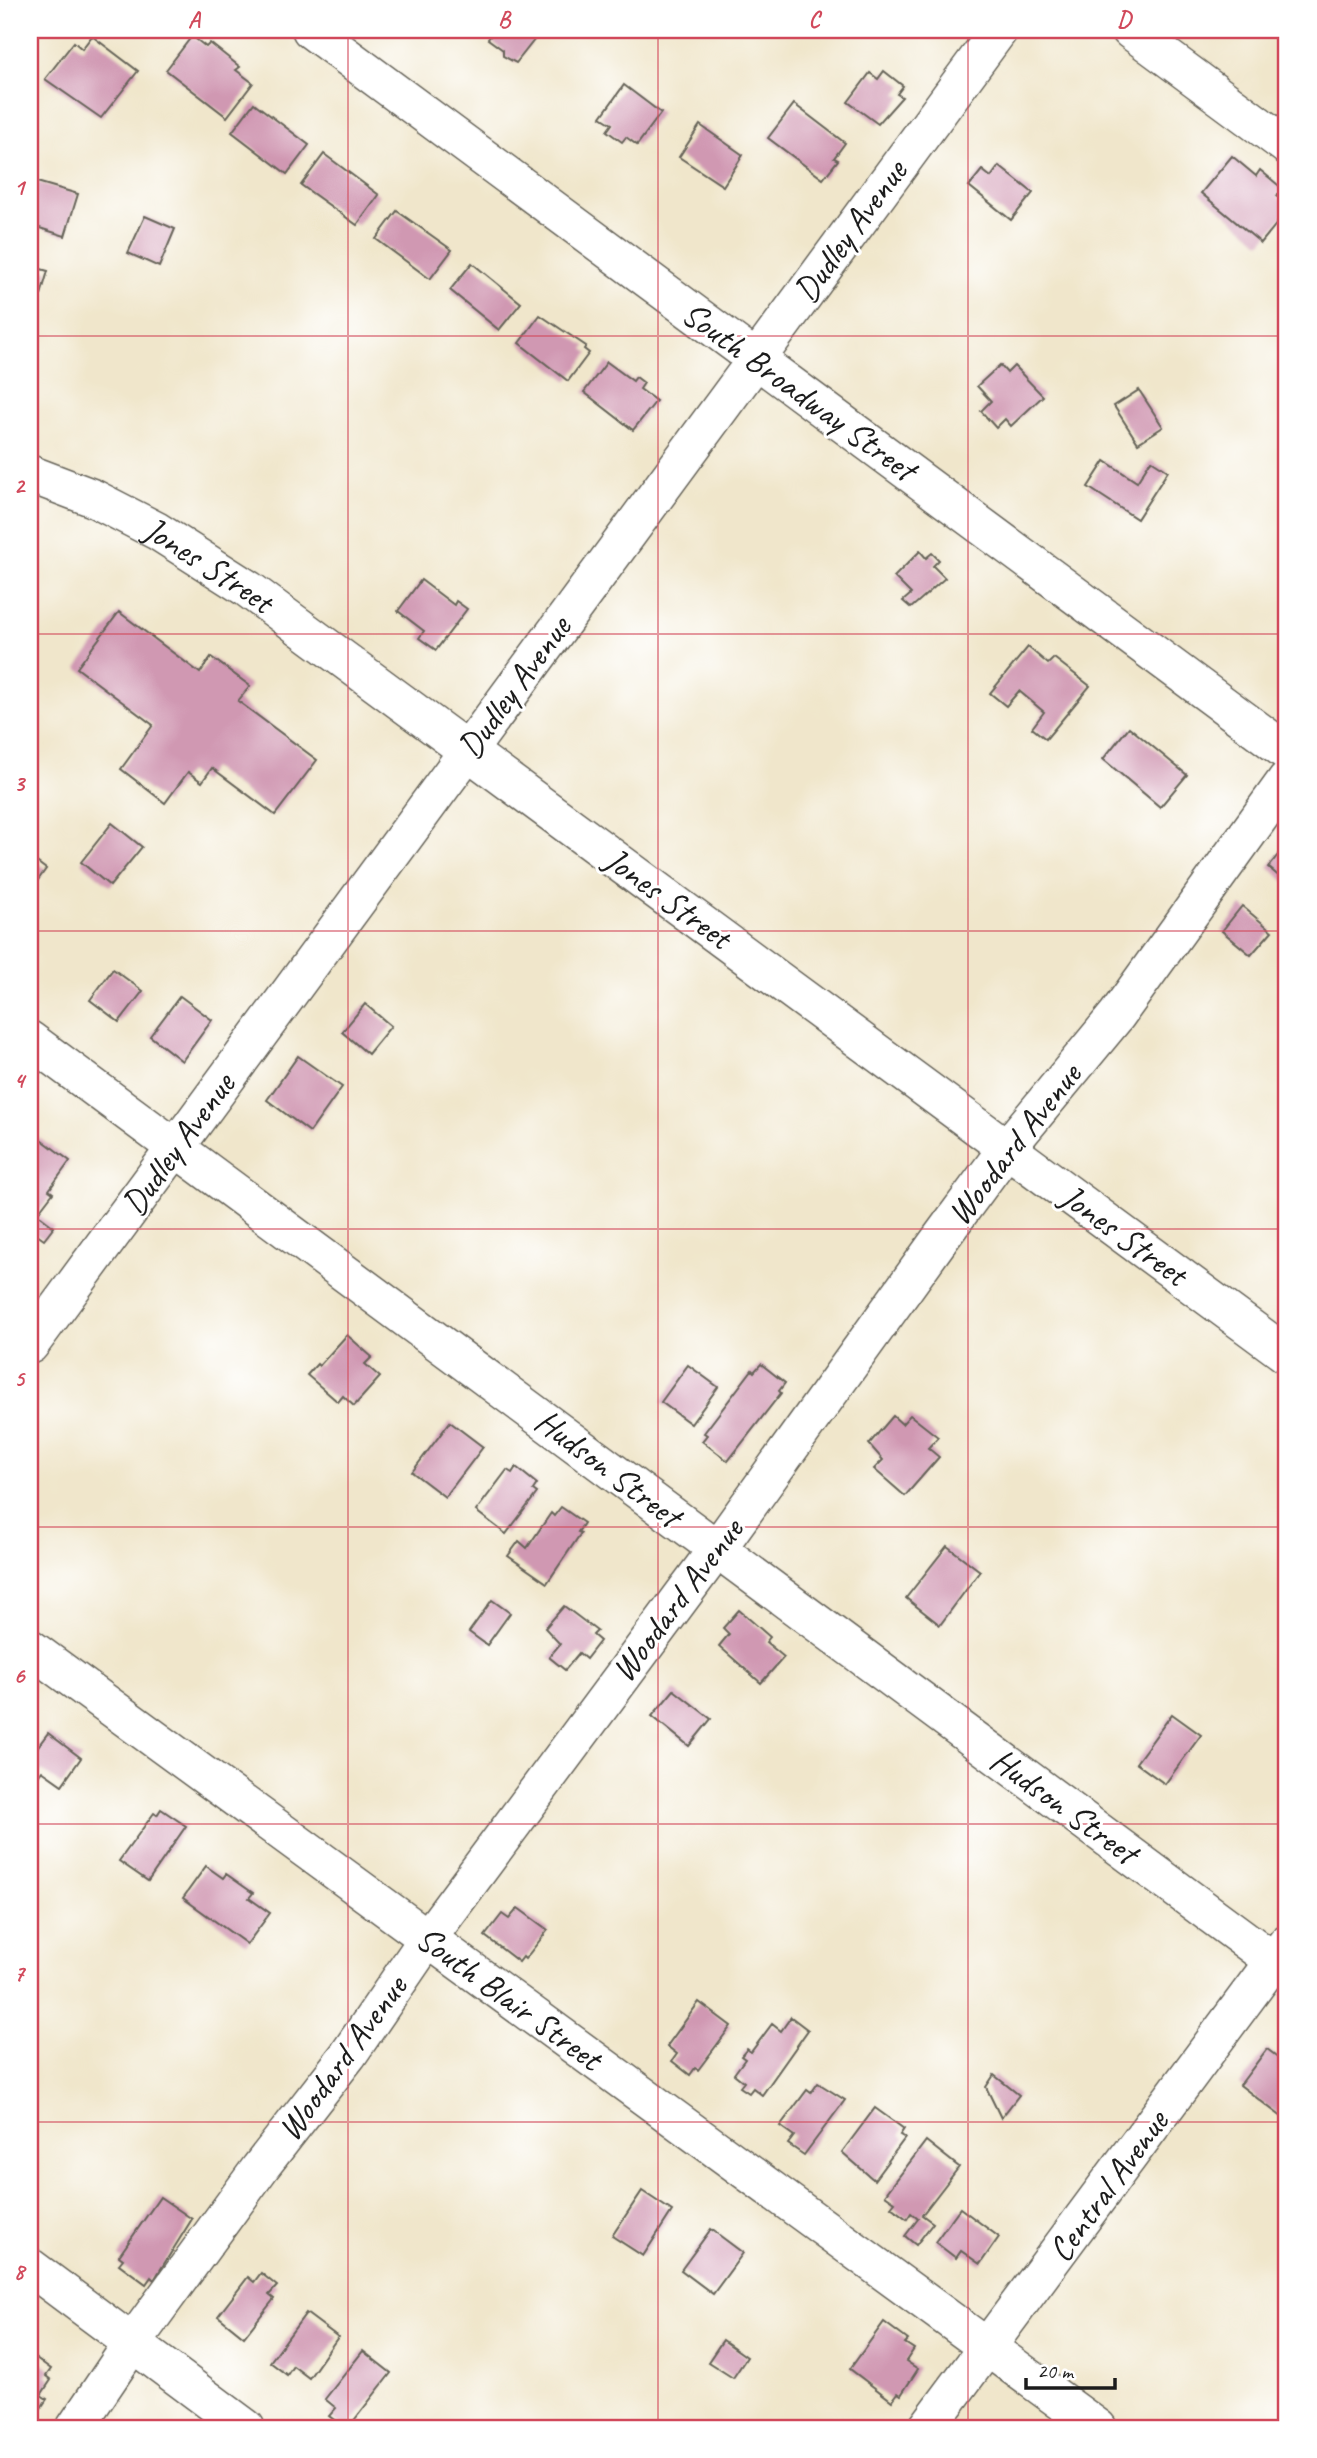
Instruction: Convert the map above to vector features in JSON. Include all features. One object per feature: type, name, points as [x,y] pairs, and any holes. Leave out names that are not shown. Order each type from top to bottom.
[{"type":"street","name":"South Broadway Street","points":[[311,30],[1287,752]]},
{"type":"street","name":"Dudley Avenue","points":[[30,1345],[999,30]]},
{"type":"street","points":[[1130,30],[1287,146]]},
{"type":"street","name":"Jones Street","points":[[30,474],[93,498],[169,538],[248,589],[1287,1355]]},
{"type":"street","name":"Woodard Avenue","points":[[75,2428],[133,2342],[260,2168],[348,2055],[428,1938],[717,1549],[1007,1148],[1117,1015],[1287,779]]},
{"type":"street","name":"Hudson Street","points":[[30,1040],[717,1549],[1283,1958]]},
{"type":"street","name":"South Blair Street","points":[[30,1648],[989,2347],[1083,2424]]},
{"type":"street","name":"Central Avenue","points":[[926,2428],[1283,1958]]},
{"type":"street","points":[[30,2267],[246,2428]]},
{"type":"building","points":[[495,30],[542,30],[516,63],[503,56],[503,50],[488,39]]},
{"type":"building","points":[[92,36],[138,71],[101,118],[45,79],[74,42],[82,49]]},
{"type":"building","points":[[192,36],[206,47],[210,43],[240,67],[236,70],[253,83],[227,117],[166,70]]},
{"type":"building","points":[[884,71],[903,86],[897,94],[902,97],[878,124],[848,102],[870,73],[878,79]]},
{"type":"building","points":[[624,85],[661,113],[637,145],[626,137],[622,142],[607,131],[612,124],[601,117]]},
{"type":"building","points":[[254,103],[309,145],[287,174],[232,132]]},
{"type":"building","points":[[794,104],[845,143],[834,158],[838,160],[823,179],[768,138]]},
{"type":"building","points":[[700,125],[743,155],[723,186],[679,157]]},
{"type":"building","points":[[324,154],[379,195],[357,225],[301,185]]},
{"type":"building","points":[[1232,156],[1256,176],[1260,170],[1283,189],[1277,196],[1287,205],[1287,211],[1261,243],[1201,193]]},
{"type":"building","points":[[999,166],[1033,193],[1011,220],[969,186],[982,170],[991,177]]},
{"type":"building","points":[[30,180],[78,194],[65,236],[30,225]]},
{"type":"building","points":[[397,211],[452,250],[430,279],[376,239]]},
{"type":"building","points":[[145,216],[175,229],[159,267],[128,253]]},
{"type":"building","points":[[472,263],[521,303],[499,330],[450,290]]},
{"type":"building","points":[[30,266],[48,271],[41,295],[30,292]]},
{"type":"building","points":[[540,315],[586,346],[584,349],[589,353],[568,381],[519,343]]},
{"type":"building","points":[[607,362],[633,381],[636,377],[644,383],[640,389],[656,401],[633,430],[584,392]]},
{"type":"building","points":[[1000,365],[1007,373],[1014,366],[1043,396],[1011,426],[1005,419],[996,428],[981,411],[991,401],[977,386]]},
{"type":"building","points":[[1139,390],[1163,427],[1138,443],[1114,406]]},
{"type":"building","points":[[1151,460],[1168,471],[1137,519],[1088,487],[1105,461],[1137,482]]},
{"type":"building","points":[[920,551],[926,558],[932,553],[939,560],[933,566],[945,578],[911,608],[903,601],[911,594],[894,577]]},
{"type":"building","points":[[421,580],[454,605],[456,601],[467,609],[436,650],[419,638],[424,631],[398,611]]},
{"type":"building","points":[[119,612],[200,673],[211,657],[250,686],[238,701],[317,760],[275,815],[212,768],[202,782],[188,772],[165,803],[121,769],[153,725],[77,668]]},
{"type":"building","points":[[1028,647],[1048,664],[1054,658],[1090,686],[1046,739],[1032,728],[1044,712],[1019,691],[1006,706],[990,693]]},
{"type":"building","points":[[1129,727],[1187,775],[1160,807],[1103,759]]},
{"type":"building","points":[[112,823],[142,847],[110,886],[81,862]]},
{"type":"building","points":[[1287,844],[1287,883],[1268,867]]},
{"type":"building","points":[[30,857],[46,869],[30,891]]},
{"type":"building","points":[[1242,906],[1272,931],[1251,955],[1222,931]]},
{"type":"building","points":[[113,969],[143,991],[119,1022],[90,1000]]},
{"type":"building","points":[[180,996],[212,1020],[182,1061],[150,1036]]},
{"type":"building","points":[[365,1004],[391,1026],[368,1054],[342,1032]]},
{"type":"building","points":[[298,1056],[342,1087],[310,1132],[267,1100]]},
{"type":"building","points":[[38,1137],[70,1161],[49,1190],[53,1193],[37,1214],[54,1227],[44,1240],[30,1230],[30,1148]]},
{"type":"building","points":[[347,1335],[372,1357],[365,1364],[380,1377],[354,1406],[343,1396],[338,1402],[307,1375],[317,1364],[319,1366]]},
{"type":"building","points":[[761,1364],[785,1383],[779,1391],[781,1393],[728,1461],[702,1441],[707,1435],[704,1433],[752,1370],[754,1372]]},
{"type":"building","points":[[688,1365],[718,1387],[691,1424],[661,1402]]},
{"type":"building","points":[[910,1415],[938,1437],[928,1448],[939,1457],[905,1496],[874,1469],[883,1460],[869,1444],[893,1416],[902,1424]]},
{"type":"building","points":[[450,1422],[483,1447],[445,1497],[412,1472]]},
{"type":"building","points":[[516,1467],[537,1484],[533,1490],[537,1493],[506,1534],[476,1511],[507,1470],[512,1473]]},
{"type":"building","points":[[561,1507],[584,1523],[578,1532],[581,1533],[547,1583],[508,1556],[519,1541],[527,1548],[551,1513],[554,1516]]},
{"type":"building","points":[[947,1546],[980,1571],[940,1625],[906,1598]]},
{"type":"building","points":[[492,1600],[510,1613],[487,1645],[469,1632]]},
{"type":"building","points":[[564,1606],[597,1631],[593,1635],[600,1641],[586,1659],[579,1653],[565,1670],[549,1657],[560,1644],[545,1628]]},
{"type":"building","points":[[739,1610],[770,1637],[766,1642],[784,1657],[761,1683],[719,1646],[729,1634],[723,1628]]},
{"type":"building","points":[[674,1690],[711,1719],[689,1746],[652,1716]]},
{"type":"building","points":[[1172,1714],[1201,1735],[1165,1784],[1136,1763]]},
{"type":"building","points":[[48,1733],[81,1758],[62,1785],[42,1771],[30,1787],[30,1757]]},
{"type":"building","points":[[161,1809],[186,1826],[148,1881],[119,1861],[154,1813],[157,1815]]},
{"type":"building","points":[[206,1866],[223,1878],[226,1874],[253,1893],[249,1898],[270,1913],[247,1944],[183,1898]]},
{"type":"building","points":[[518,1908],[548,1930],[525,1959],[523,1957],[519,1962],[485,1936],[502,1914],[509,1919]]},
{"type":"building","points":[[699,2002],[731,2026],[698,2070],[695,2068],[690,2075],[672,2061],[677,2054],[667,2046]]},
{"type":"building","points":[[791,2017],[808,2030],[762,2095],[753,2088],[749,2093],[740,2087],[744,2082],[734,2074],[745,2059],[741,2056],[747,2049],[751,2052],[772,2024],[781,2031]]},
{"type":"building","points":[[1267,2049],[1287,2064],[1287,2121],[1240,2085]]},
{"type":"building","points":[[994,2075],[1019,2095],[1001,2118],[986,2087]]},
{"type":"building","points":[[818,2083],[845,2100],[804,2155],[788,2144],[794,2136],[780,2126],[807,2090],[811,2093]]},
{"type":"building","points":[[875,2108],[904,2129],[900,2135],[905,2138],[874,2180],[842,2152]]},
{"type":"building","points":[[926,2141],[959,2167],[922,2215],[933,2223],[916,2245],[905,2236],[918,2219],[911,2213],[907,2219],[891,2207],[895,2202],[885,2195]]},
{"type":"building","points":[[642,2191],[672,2211],[643,2256],[612,2236]]},
{"type":"building","points":[[160,2197],[192,2219],[154,2280],[151,2277],[146,2284],[119,2264],[123,2259],[119,2256]]},
{"type":"building","points":[[960,2208],[999,2237],[980,2264],[961,2251],[956,2258],[935,2242]]},
{"type":"building","points":[[711,2229],[743,2253],[713,2294],[681,2270]]},
{"type":"building","points":[[261,2273],[277,2286],[269,2295],[274,2299],[244,2337],[218,2316],[248,2277],[254,2282]]},
{"type":"building","points":[[306,2313],[338,2337],[309,2378],[293,2366],[287,2375],[270,2362]]},
{"type":"building","points":[[884,2322],[908,2340],[905,2343],[914,2349],[906,2361],[918,2369],[901,2395],[898,2393],[892,2401],[850,2369]]},
{"type":"building","points":[[723,2340],[747,2357],[733,2378],[708,2362]]},
{"type":"building","points":[[363,2351],[391,2373],[348,2428],[345,2428],[329,2416],[336,2408],[325,2399]]},
{"type":"building","points":[[32,2355],[51,2369],[46,2376],[51,2380],[41,2395],[47,2399],[34,2418],[30,2415]]}]
